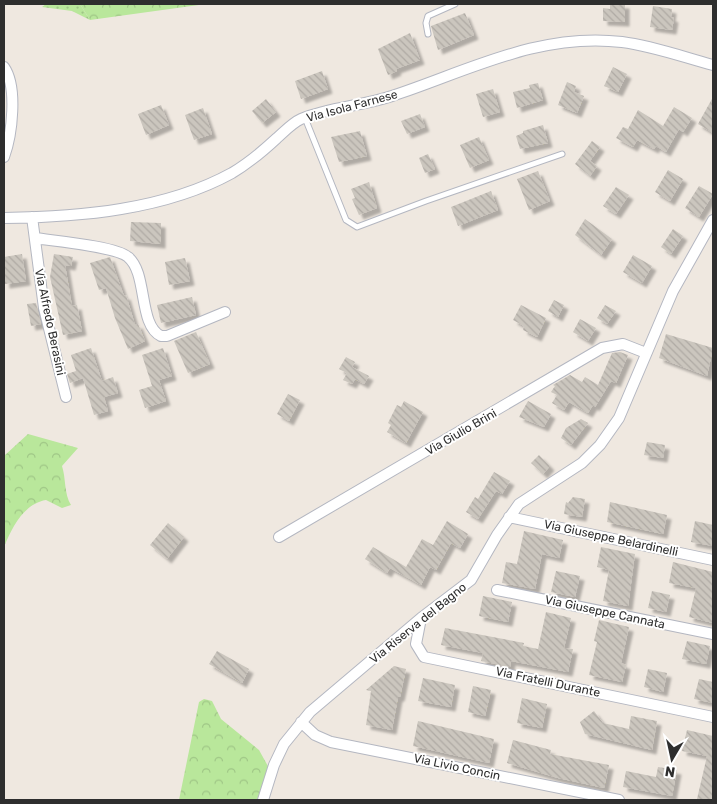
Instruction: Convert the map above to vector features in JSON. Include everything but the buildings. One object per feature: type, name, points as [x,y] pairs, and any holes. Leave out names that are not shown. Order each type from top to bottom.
[{"type":"street","name":"Via Isola Farnese","points":[[4,218],[32,217],[128,206],[201,187],[244,165],[292,124],[304,118],[392,97],[502,55],[546,44],[582,40],[621,42],[666,51],[713,65]]},
{"type":"street","points":[[4,67],[10,81],[12,97],[4,158]]},
{"type":"street","name":"Via Alfredo Berasini","points":[[32,217],[44,308],[66,397]]},
{"type":"street","name":"Via Riserva del Bagno","points":[[262,800],[279,754],[302,722],[339,686],[420,618],[471,580],[509,517],[527,497],[570,472],[600,445],[619,418],[672,291],[713,220]]},
{"type":"street","points":[[35,238],[115,251],[128,257],[135,266],[152,328],[161,336],[167,336],[226,312]]},
{"type":"street","points":[[702,239],[713,241]]},
{"type":"street","name":"Via Giulio Brini","points":[[278,537],[502,408],[552,375],[592,353],[621,343],[646,353]]},
{"type":"street","name":"Via Giuseppe Belardinelli","points":[[509,517],[713,560]]},
{"type":"street","name":"Via Giuseppe Cannata","points":[[497,590],[713,634]]},
{"type":"street","name":"Via Fratelli Durante","points":[[420,618],[416,644],[424,658],[713,717]]},
{"type":"street","name":"Via Livio Concin","points":[[302,722],[315,735],[331,742],[619,800]]},
{"type":"lane","points":[[428,34],[426,23],[428,16],[455,4]]},
{"type":"lane","points":[[304,118],[346,220],[358,228],[426,201],[562,154]]},
{"type":"green space","points":[[46,4],[80,4],[90,20],[72,11],[42,7]]},
{"type":"green space","points":[[80,4],[206,4],[90,20]]},
{"type":"green space","points":[[28,434],[78,448],[62,466],[67,496],[71,505],[62,508],[46,500],[31,506],[19,518],[4,547],[4,456]]},
{"type":"green space","points":[[204,699],[212,701],[221,719],[259,750],[269,768],[257,800],[179,800],[199,702]]}]
